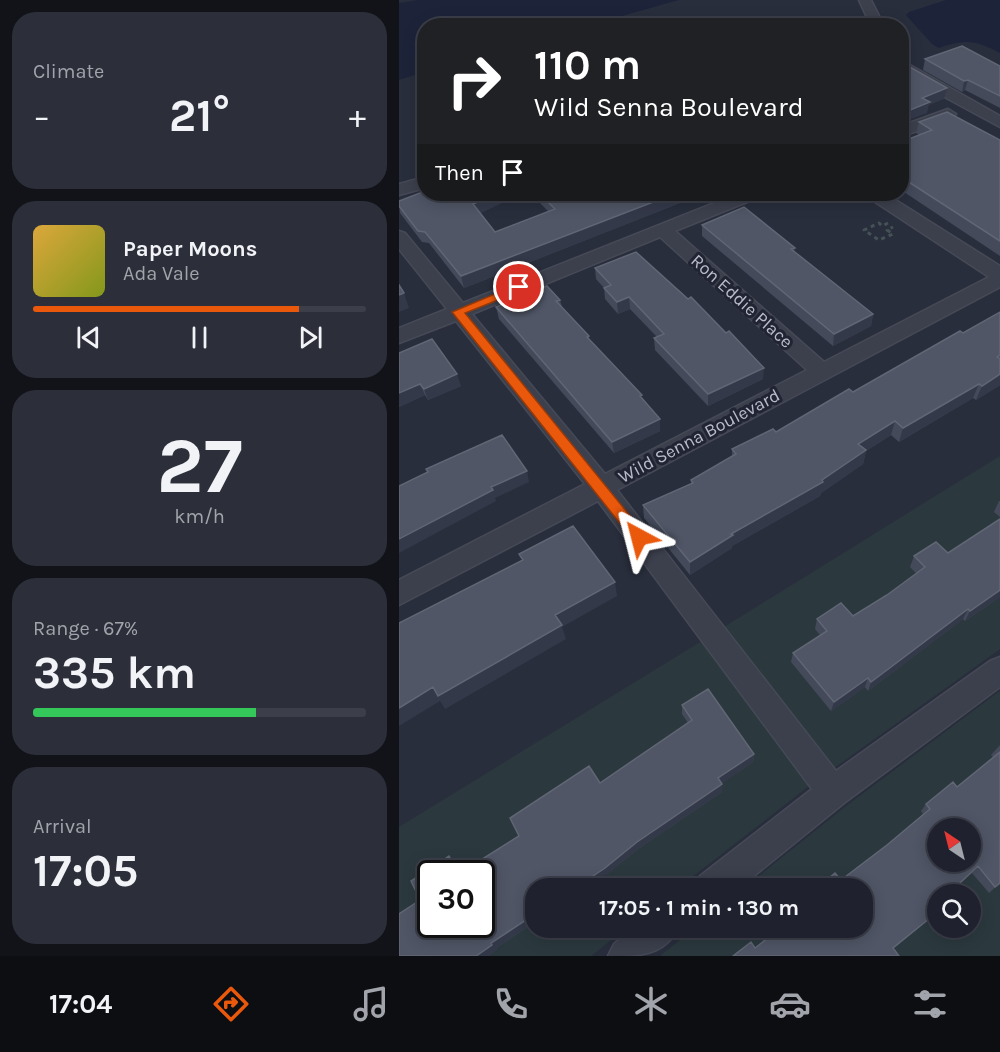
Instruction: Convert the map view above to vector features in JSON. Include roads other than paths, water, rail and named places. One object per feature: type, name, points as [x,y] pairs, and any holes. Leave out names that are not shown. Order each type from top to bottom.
[{"type":"street","points":[[865,0],[874,18]]},
{"type":"street","points":[[909,69],[1000,122]]},
{"type":"street","points":[[909,129],[969,105]]},
{"type":"street","points":[[399,190],[417,184]]},
{"type":"street","points":[[399,336],[733,201]]},
{"type":"street","points":[[886,201],[1000,274]]},
{"type":"street","name":"Ron Eddie Place","points":[[662,229],[822,372]]},
{"type":"street","points":[[399,237],[601,487],[833,792]]},
{"type":"street","name":"Wild Senna Boulevard","points":[[399,593],[1000,279]]},
{"type":"street","points":[[725,878],[833,792],[1000,670]]},
{"type":"street","points":[[626,956],[648,938]]},
{"type":"water","points":[[418,0],[679,0],[615,18],[417,18],[417,74],[399,80],[399,3]]},
{"type":"water","points":[[946,0],[1000,0],[1000,53],[970,42],[939,48],[932,44],[906,15]]}]
